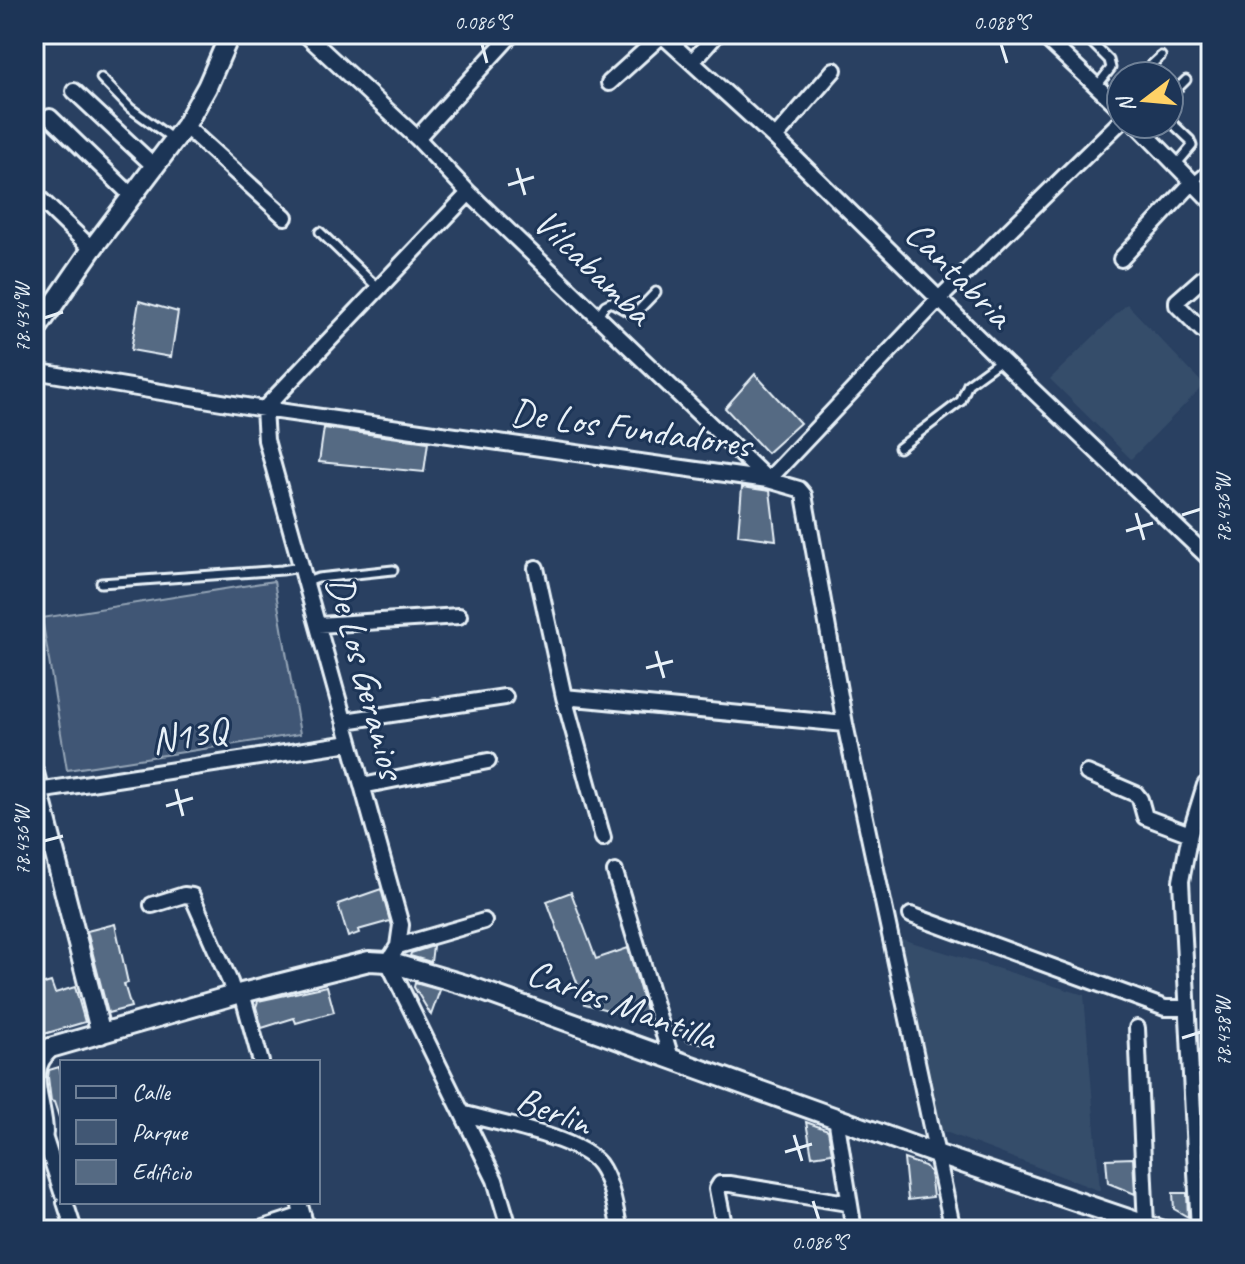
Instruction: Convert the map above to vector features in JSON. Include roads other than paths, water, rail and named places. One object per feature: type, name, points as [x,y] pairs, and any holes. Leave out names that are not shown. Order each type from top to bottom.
[{"type":"street","points":[[34,333],[92,249],[180,133],[207,87],[230,34]]},
{"type":"street","name":"Vilcabamba","points":[[305,34],[417,138],[469,193],[768,480]]},
{"type":"street","points":[[417,138],[512,34]]},
{"type":"street","points":[[609,83],[662,34]]},
{"type":"street","name":"Cantabria","points":[[662,34],[775,138],[1211,560]]},
{"type":"street","points":[[692,62],[717,34]]},
{"type":"street","points":[[1041,34],[1105,94]]},
{"type":"street","points":[[775,138],[834,70]]},
{"type":"street","points":[[74,91],[154,166]]},
{"type":"street","points":[[50,117],[132,196]]},
{"type":"street","points":[[180,133],[285,217]]},
{"type":"street","name":"De Los Fundadores","points":[[34,371],[264,409],[768,480],[939,299],[1105,137]]},
{"type":"street","points":[[1152,140],[1211,201]]},
{"type":"street","points":[[1121,259],[1193,182]]},
{"type":"street","points":[[34,193],[92,249]]},
{"type":"street","points":[[264,409],[469,193]]},
{"type":"street","points":[[1211,271],[1177,305],[1202,330],[1211,329]]},
{"type":"street","name":"De Los Geranios","points":[[264,409],[266,440],[401,925],[393,954],[495,1180],[510,1230]]},
{"type":"street","points":[[768,480],[799,489],[804,495],[845,724],[953,1230]]},
{"type":"street","points":[[536,568],[564,697],[603,838]]},
{"type":"street","points":[[319,625],[459,616]]},
{"type":"street","points":[[345,721],[505,697]]},
{"type":"street","points":[[564,697],[845,724]]},
{"type":"street","name":"N13Q","points":[[36,782],[350,743]]},
{"type":"street","points":[[362,786],[488,761]]},
{"type":"street","points":[[1087,773],[1136,794],[1145,817],[1190,834]]},
{"type":"street","points":[[36,782],[101,1034]]},
{"type":"street","points":[[1199,1230],[1181,881],[1190,834],[1205,785],[1211,782]]},
{"type":"street","points":[[615,872],[671,1058]]},
{"type":"street","points":[[152,905],[184,895],[192,896],[238,994],[260,1060]]},
{"type":"street","points":[[911,915],[1165,1008],[1187,1008]]},
{"type":"street","points":[[393,954],[484,921]]},
{"type":"street","name":"Carlos Mantilla","points":[[38,1138],[35,1070],[41,1055],[50,1048],[393,954],[469,986],[936,1154],[1154,1228]]},
{"type":"street","points":[[1137,1028],[1154,1228]]},
{"type":"street","name":"Berlin","points":[[465,1114],[568,1143],[592,1156],[606,1179],[620,1230]]},
{"type":"street","points":[[836,1117],[847,1203],[854,1230]]},
{"type":"street","points":[[38,1138],[60,1188]]},
{"type":"street","points":[[725,1230],[717,1189],[720,1184],[847,1203]]},
{"type":"street","points":[[66,1204],[74,1230]]},
{"type":"street","points":[[257,1230],[301,1208],[307,1230]]},
{"type":"lane","points":[[1083,34],[1109,60],[1111,68],[1097,86]]},
{"type":"lane","points":[[1157,60],[1161,56]]},
{"type":"lane","points":[[101,78],[130,108],[180,133]]},
{"type":"lane","points":[[1176,165],[1191,143],[1185,137]]},
{"type":"lane","points":[[1193,182],[1211,170]]},
{"type":"lane","points":[[320,232],[378,288]]},
{"type":"lane","points":[[598,315],[611,302],[634,315],[656,292]]},
{"type":"lane","points":[[899,448],[961,401],[968,384],[1001,360]]},
{"type":"lane","points":[[101,583],[303,566]]},
{"type":"lane","points":[[307,582],[318,578],[393,570]]}]
